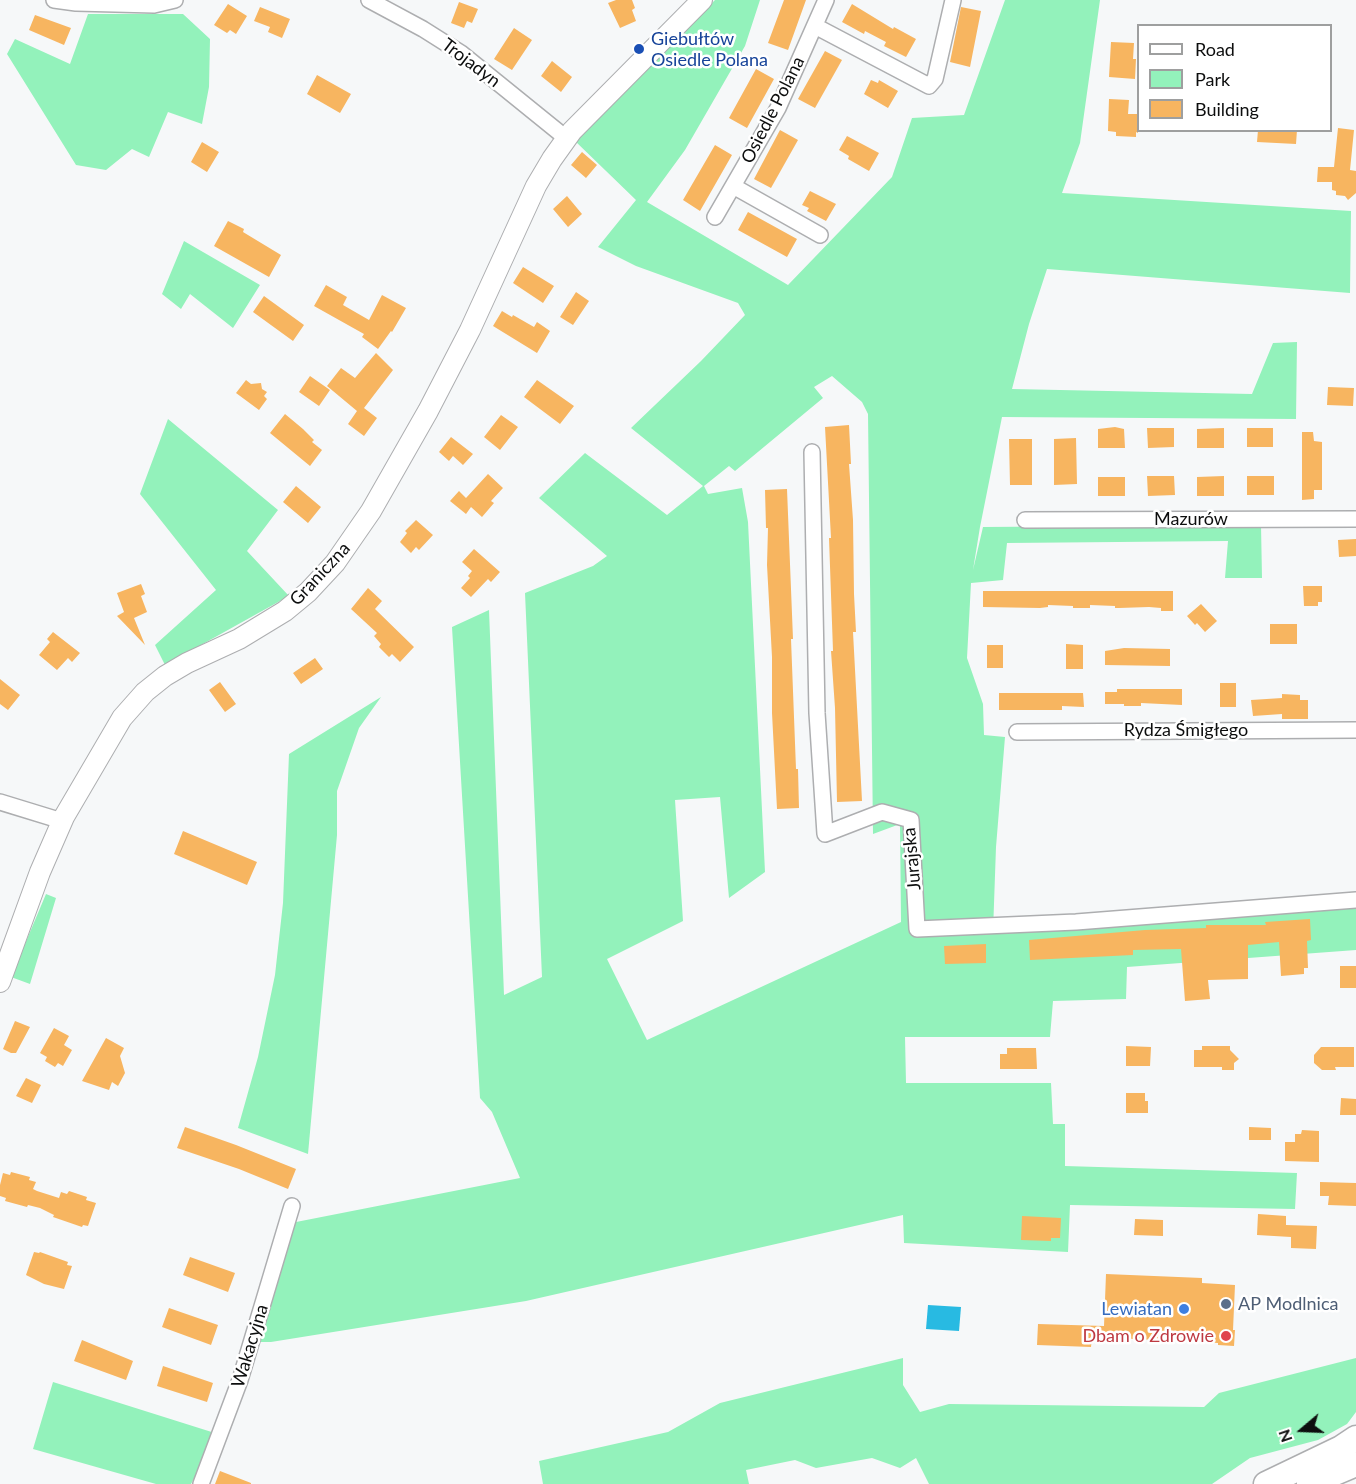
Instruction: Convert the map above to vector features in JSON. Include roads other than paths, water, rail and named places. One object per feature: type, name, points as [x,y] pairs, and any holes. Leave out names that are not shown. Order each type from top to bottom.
[{"type":"main road","points":[[1266,1484],[1332,1453],[1356,1438]]},
{"type":"main road","points":[[1309,1484],[1356,1464]]},
{"type":"street","points":[[54,0],[76,3],[154,5],[175,0]]},
{"type":"street","name":"Trojadyn","points":[[369,0],[423,29],[460,53],[566,138]]},
{"type":"street","name":"Graniczna","points":[[0,982],[40,872],[62,821],[122,718],[145,692],[176,669],[239,639],[285,611],[321,578],[347,548],[391,478],[470,330],[540,177],[566,138],[702,0]]},
{"type":"street","name":"Osiedle Polana","points":[[715,217],[778,108],[826,0]]},
{"type":"street","points":[[815,26],[929,86],[935,79],[953,0]]},
{"type":"street","points":[[733,186],[820,235]]},
{"type":"street","name":"Jurajska","points":[[812,452],[817,713],[825,834],[882,812],[911,820],[917,929],[1076,922],[1356,900]]},
{"type":"street","name":"Mazurów","points":[[1025,520],[1356,519]]},
{"type":"street","name":"Rydza Śmigłego","points":[[1017,732],[1356,730]]},
{"type":"street","points":[[0,802],[62,821]]},
{"type":"street","name":"Wakacyjna","points":[[201,1484],[240,1380],[292,1206]]},
{"type":"water","points":[[928,1305],[961,1307],[959,1331],[926,1329]]},
{"type":"place","name":"Giebułtów Osiedle Polana","points":[[639,49]]},
{"type":"place","name":"AP Modlnica","points":[[1226,1304]]},
{"type":"place","name":"Lewiatan","points":[[1184,1309]]},
{"type":"place","name":"Dbam o Zdrowie","points":[[1226,1336]]}]
